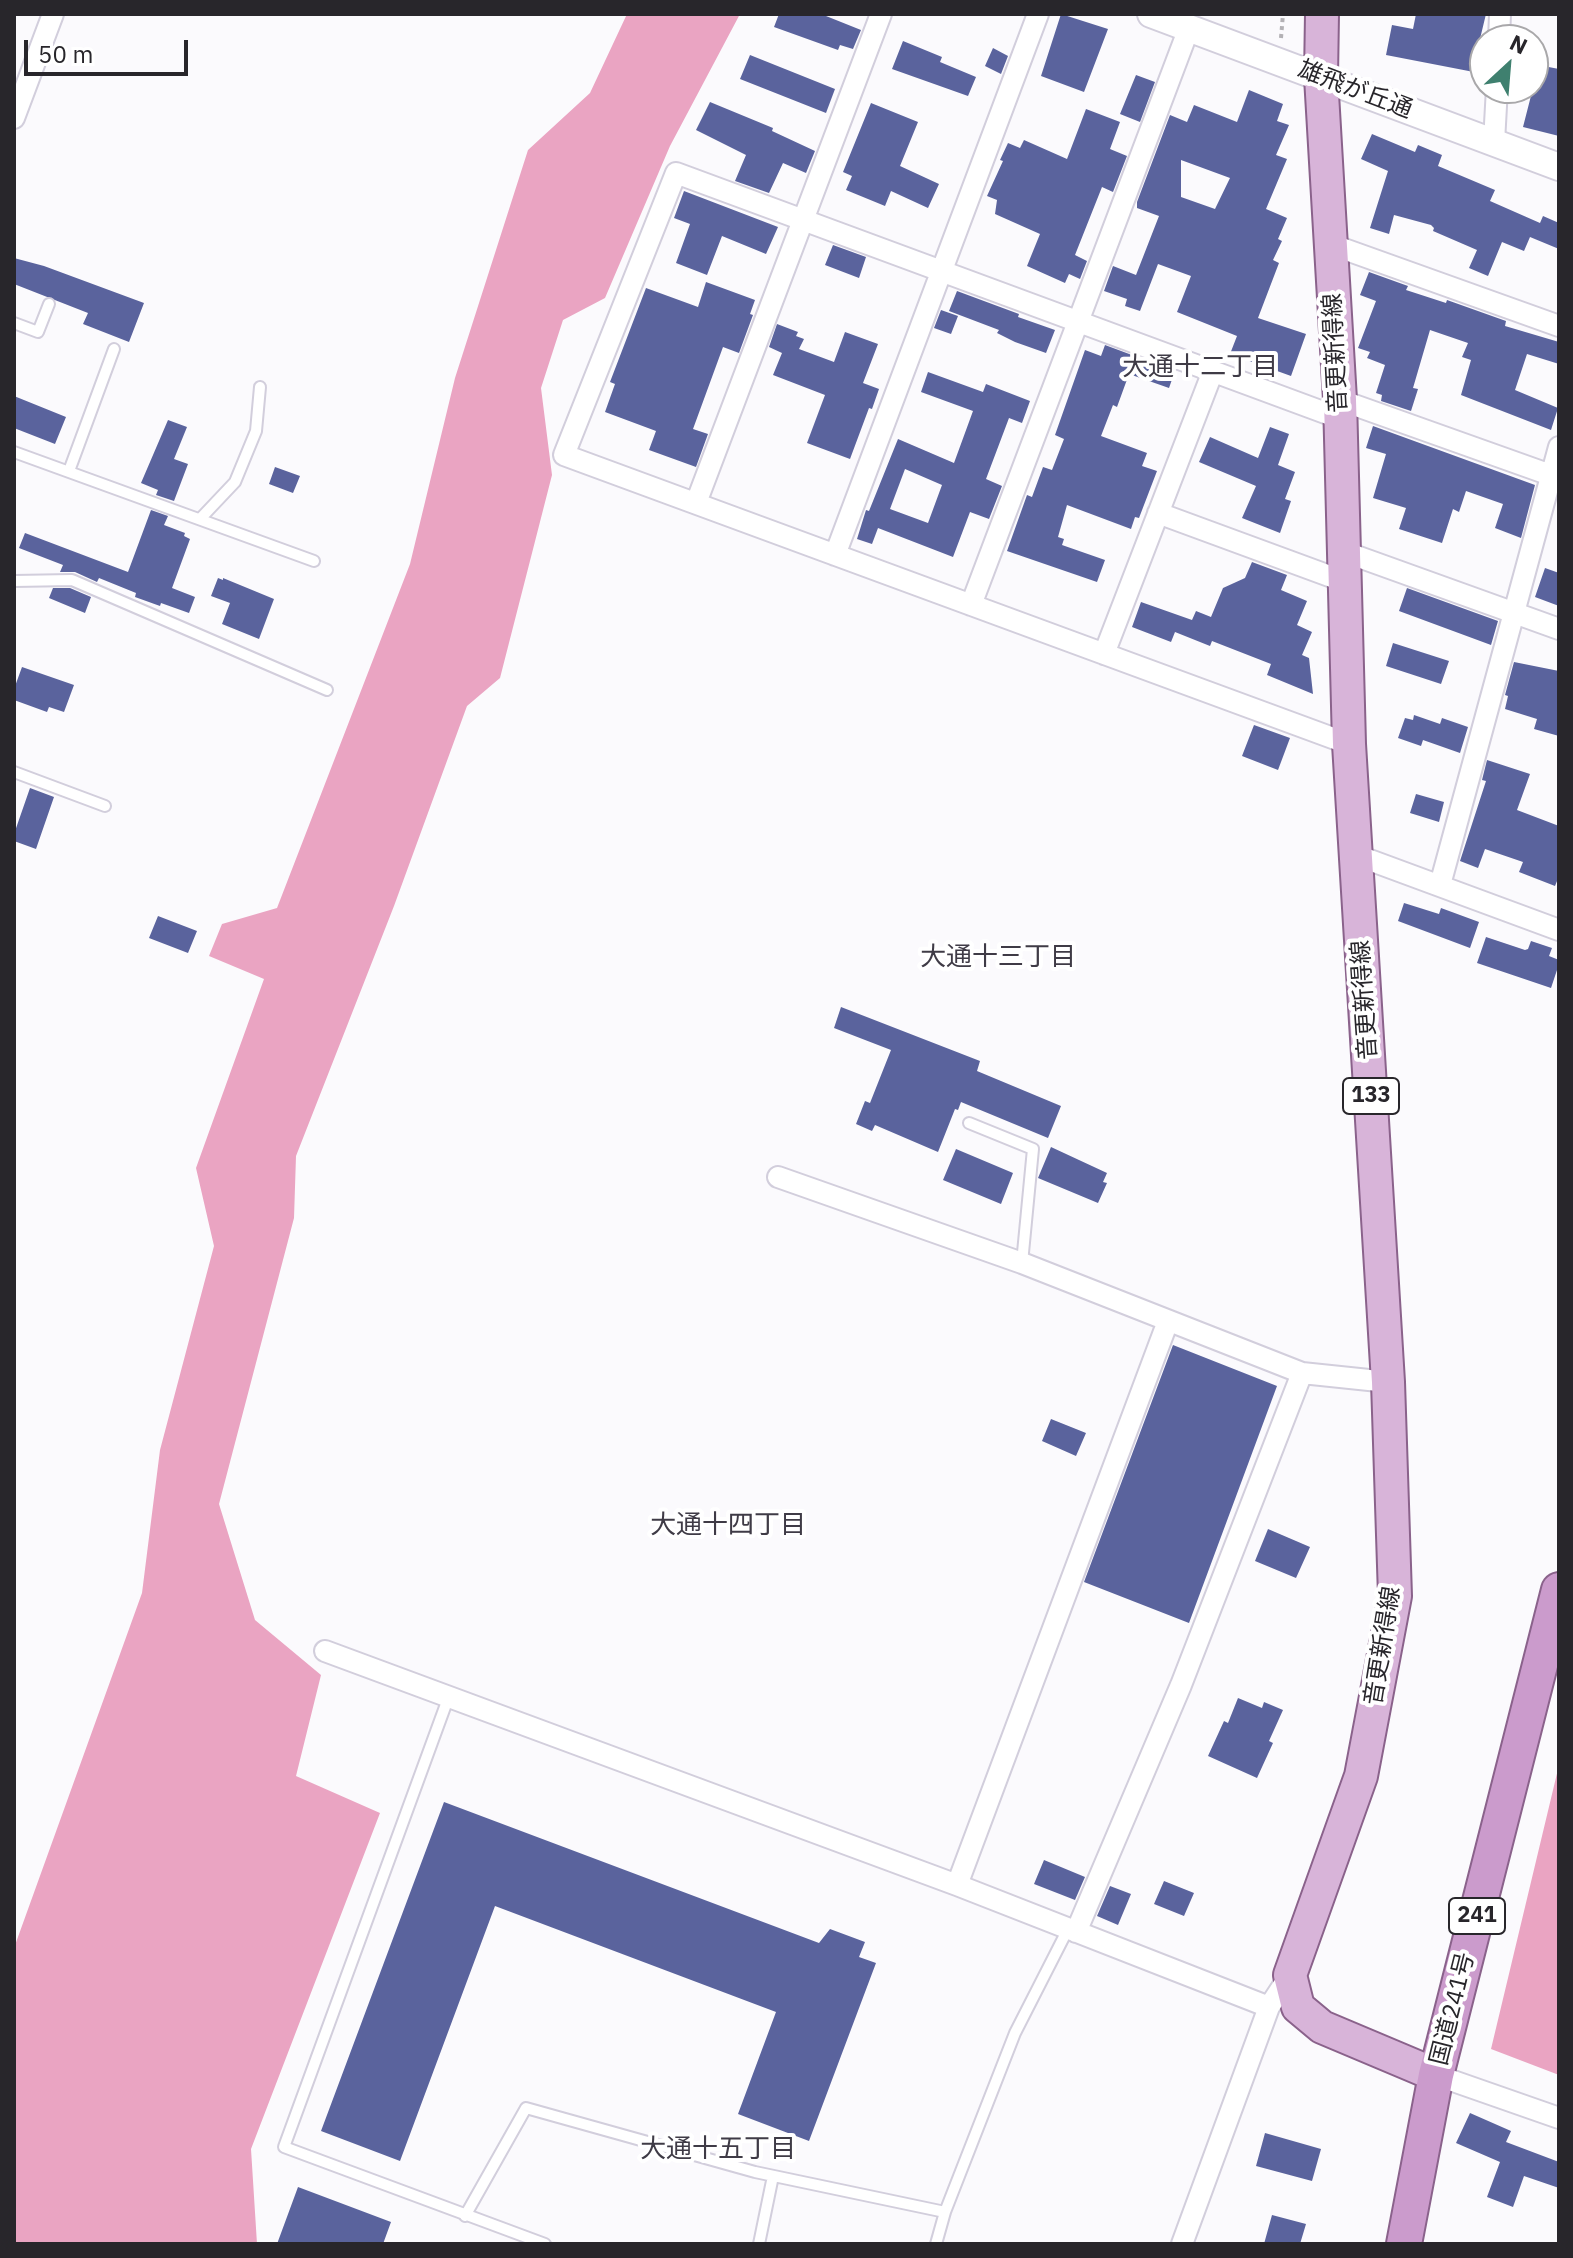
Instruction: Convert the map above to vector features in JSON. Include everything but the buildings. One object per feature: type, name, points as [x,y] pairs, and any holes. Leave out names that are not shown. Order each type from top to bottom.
[{"type":"highway","name":"国道241号","points":[[1404,2244],[1436,2075],[1559,1590]]},
{"type":"main road","name":"音更新得線","points":[[1290,1975],[1361,1776],[1395,1596],[1388,1382],[1349,744],[1339,409],[1321,77],[1322,14]]},
{"type":"main road","points":[[1290,1975],[1298,2007],[1322,2027],[1436,2075]]},
{"type":"street","points":[[14,118],[53,14]]},
{"type":"street","points":[[696,503],[881,14]]},
{"type":"street","points":[[835,555],[1038,14]]},
{"type":"street","name":"雄飛が丘通","points":[[1151,14],[1559,167]]},
{"type":"street","points":[[971,605],[1189,28]]},
{"type":"street","points":[[1494,142],[1496,104]]},
{"type":"street","points":[[1349,744],[564,455],[676,173],[1213,371],[1555,476]]},
{"type":"street","points":[[1330,244],[1559,326]]},
{"type":"street","points":[[1104,654],[1213,371]]},
{"type":"street","points":[[1440,885],[1513,612],[1555,476],[1559,447]]},
{"type":"street","points":[[1158,513],[1513,612],[1559,629]]},
{"type":"street","points":[[1356,855],[1559,930]]},
{"type":"street","points":[[778,1177],[1022,1263],[1302,1373],[1388,1382]]},
{"type":"street","points":[[957,1885],[1168,1321]]},
{"type":"street","points":[[1072,1930],[1181,1685],[1302,1373]]},
{"type":"street","points":[[325,1651],[957,1885],[1269,2007]]},
{"type":"street","points":[[1182,2244],[1269,2007],[1290,1975]]},
{"type":"street","points":[[1436,2075],[1559,2118]]},
{"type":"lane","points":[[14,323],[38,332],[49,304]]},
{"type":"lane","points":[[69,471],[114,349]]},
{"type":"lane","points":[[200,519],[235,482],[256,431],[260,387]]},
{"type":"lane","points":[[14,452],[314,561]]},
{"type":"lane","points":[[14,581],[72,580],[327,690]]},
{"type":"lane","points":[[14,772],[105,806]]},
{"type":"lane","points":[[969,1123],[1033,1149],[1022,1263]]},
{"type":"lane","points":[[449,1696],[284,2147],[545,2244]]},
{"type":"lane","points":[[936,2244],[945,2212],[1015,2033],[1072,1930]]},
{"type":"lane","points":[[465,2216],[526,2108],[773,2176],[945,2212]]},
{"type":"lane","points":[[759,2244],[773,2176]]},
{"type":"shaded area","points":[[627,14],[740,14],[670,146],[605,298],[563,320],[541,388],[552,475],[500,678],[467,706],[394,906],[296,1156],[294,1218],[219,1504],[255,1620],[321,1675],[296,1776],[380,1813],[251,2149],[257,2244],[14,2244],[14,1948],[142,1593],[160,1450],[214,1246],[196,1168],[264,979],[209,956],[222,924],[277,908],[410,564],[455,378],[528,150],[590,93]]},
{"type":"shaded area","points":[[1559,1765],[1559,2075],[1491,2049]]},
{"type":"district","name":"大通十二丁目","points":[[1200,367]]},
{"type":"district","name":"大通十三丁目","points":[[998,957]]},
{"type":"district","name":"大通十四丁目","points":[[728,1525]]},
{"type":"district","name":"大通十五丁目","points":[[718,2149]]}]
